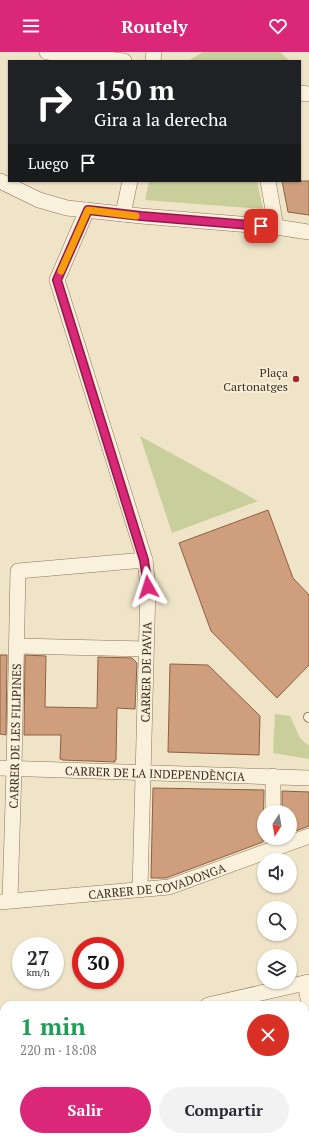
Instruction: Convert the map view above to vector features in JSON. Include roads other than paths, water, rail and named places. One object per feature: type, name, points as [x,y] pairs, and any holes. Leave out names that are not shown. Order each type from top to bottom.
[{"type":"street","points":[[47,52],[115,60]]},
{"type":"street","points":[[0,181],[52,204],[67,208],[309,232]]},
{"type":"street","points":[[123,214],[130,182]]},
{"type":"street","points":[[268,182],[276,228]]},
{"type":"street","name":"CARRER DE PAVIA","points":[[88,210],[57,280],[144,560],[148,587],[140,889]]},
{"type":"street","name":"CARRER DE LES FILIPINES","points":[[5,901],[7,768],[17,646],[18,571],[144,560]]},
{"type":"street","points":[[17,646],[146,649]]},
{"type":"street","name":"CARRER DE LA INDEPENDÈNCIA","points":[[7,768],[309,778]]},
{"type":"street","points":[[273,776],[273,805]]},
{"type":"street","name":"CARRER DE COVADONGA","points":[[297,839],[309,836]]},
{"type":"street","name":"CARRER DE COVADONGA","points":[[5,901],[169,887],[271,845]]},
{"type":"street","points":[[226,1001],[307,983],[309,1001]]},
{"type":"place","name":"Plaça Cartonatges","points":[[296,379]]}]
